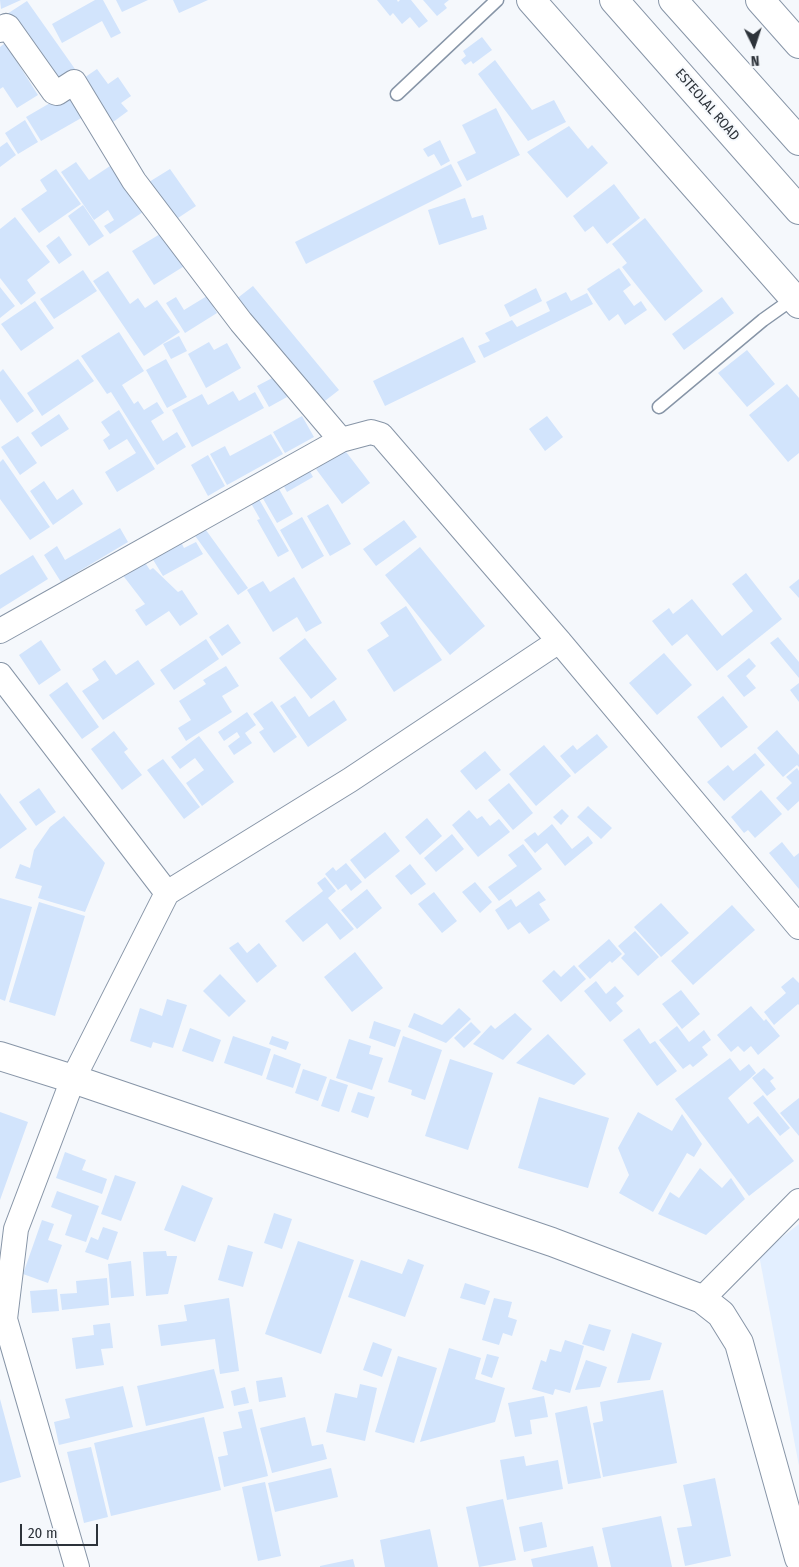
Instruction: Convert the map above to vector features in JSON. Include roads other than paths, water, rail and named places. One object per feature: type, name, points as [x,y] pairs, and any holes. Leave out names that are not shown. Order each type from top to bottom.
[{"type":"main road","points":[[531,0],[796,301]]},
{"type":"main road","name":"ESTEOLAL ROAD","points":[[614,0],[799,210]]},
{"type":"main road","points":[[673,0],[799,142]]},
{"type":"main road","points":[[760,0],[799,44]]},
{"type":"main road","points":[[0,1056],[73,1079],[552,1242],[702,1299],[721,1314],[739,1343],[799,1558]]},
{"type":"street","points":[[0,30],[6,26],[8,27],[54,92],[57,93],[74,82],[134,181],[241,322],[341,440]]},
{"type":"street","points":[[0,631],[341,440],[371,432],[380,435],[559,641],[799,927]]},
{"type":"street","points":[[77,1567],[2,1320],[16,1229],[73,1079],[168,893],[350,780],[559,641]]},
{"type":"street","points":[[0,675],[168,893]]},
{"type":"street","points":[[702,1299],[799,1201]]},
{"type":"lane","points":[[397,94],[493,3]]},
{"type":"lane","points":[[658,407],[763,320],[796,301]]}]
